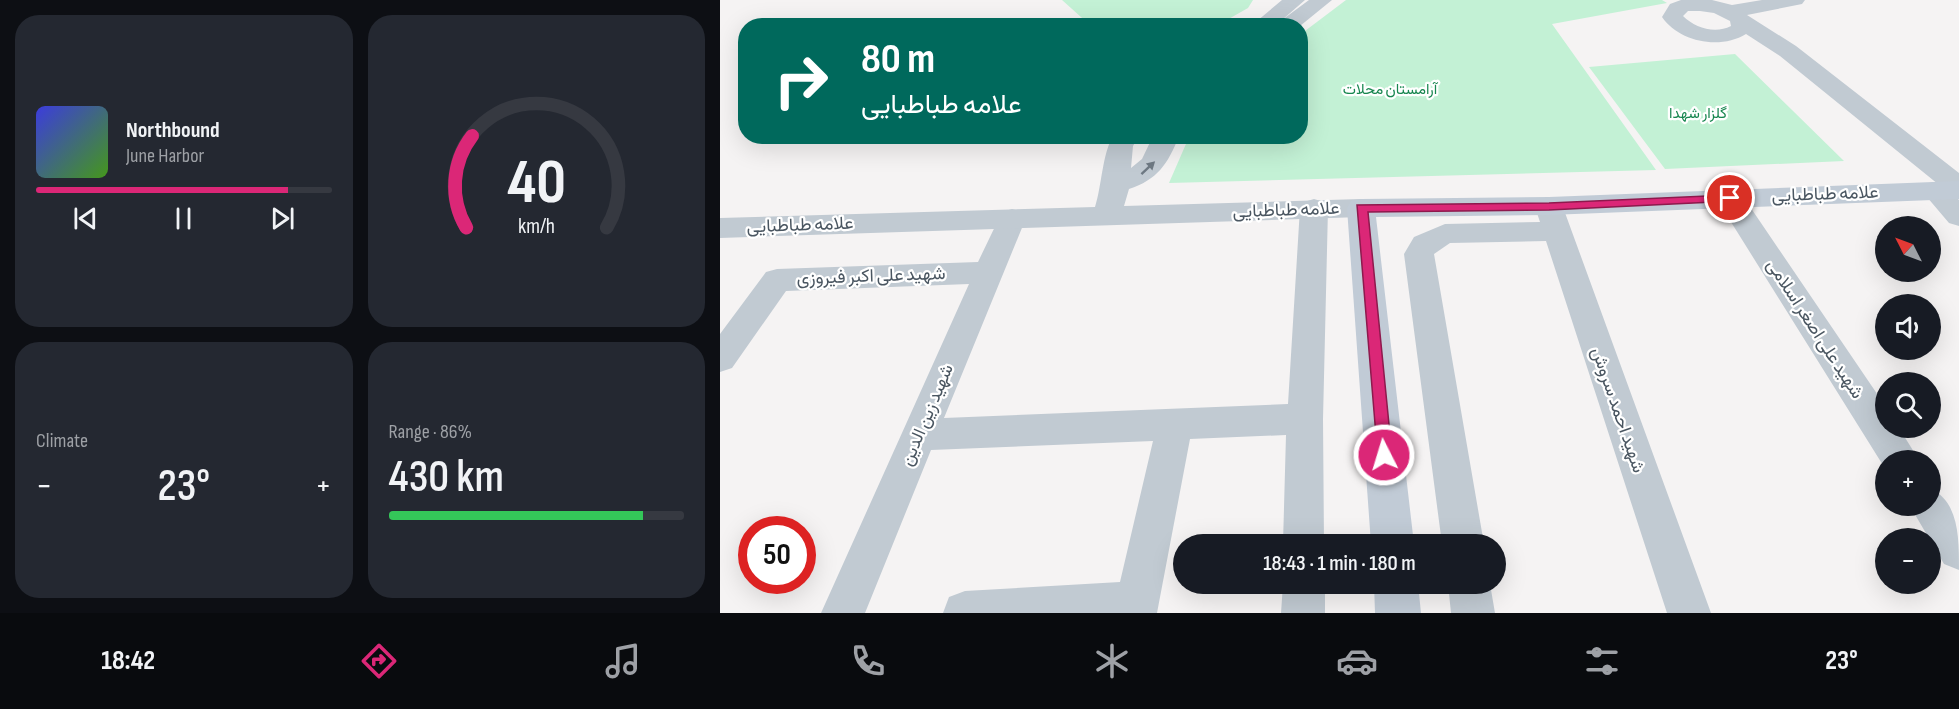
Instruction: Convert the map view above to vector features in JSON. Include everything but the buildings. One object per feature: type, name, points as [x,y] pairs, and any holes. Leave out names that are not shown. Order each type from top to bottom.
[{"type":"main road","name":"علامه طباطبایی","points":[[1361,208],[1552,219],[1730,198],[1951,189]]},
{"type":"main road","points":[[1361,208],[1391,534]]},
{"type":"main road","points":[[1397,594],[1398,613]]},
{"type":"street","points":[[1271,18],[1294,0]]},
{"type":"street","points":[[1298,18],[1322,0]]},
{"type":"street","points":[[1736,18],[1794,0]]},
{"type":"street","points":[[1788,51],[1780,30],[1787,9],[1794,0]]},
{"type":"street","points":[[1833,87],[1676,22],[1673,12],[1681,3],[1702,5],[1736,18],[1788,51],[1833,87],[1951,189],[1959,217]]},
{"type":"street","points":[[1705,34],[1737,32],[1736,18]]},
{"type":"street","points":[[1107,216],[1116,184],[1121,144]]},
{"type":"street","points":[[1116,184],[1138,177],[1154,166],[1163,144]]},
{"type":"street","name":"شهید علی اصغر اسلامی","points":[[1730,198],[1894,450]]},
{"type":"street","points":[[1304,534],[1305,419],[1314,208]]},
{"type":"street","name":"علامه طباطبایی","points":[[720,228],[1361,208]]},
{"type":"street","name":"شهید زین الدین","points":[[843,613],[1012,218]]},
{"type":"street","points":[[1461,534],[1419,254],[1424,244],[1445,234],[1552,219]]},
{"type":"street","name":"شهید احمد سروش","points":[[1552,219],[1689,613]]},
{"type":"street","name":"شهید علی اکبر فیروزی","points":[[720,359],[777,280],[990,272]]},
{"type":"street","points":[[918,435],[1305,419]]},
{"type":"street","points":[[965,613],[1136,608],[1175,424]]},
{"type":"street","points":[[1937,516],[1959,550]]},
{"type":"street","points":[[1303,613],[1304,594]]},
{"type":"street","points":[[1470,594],[1473,613]]},
{"type":"green space","points":[[1062,0],[1253,0],[1248,8],[1230,18],[1082,18]]},
{"type":"green space","name":"آرامستان محلات","points":[[1346,0],[1662,0],[1667,3],[1552,24],[1656,170],[1169,183],[1186,144],[1308,144],[1308,29]]},
{"type":"green space","name":"گلزار شهدا","points":[[1735,54],[1844,161],[1665,169],[1589,67]]},
{"type":"route","points":[[1384,455],[1361,208],[1549,206],[1730,198]]}]
